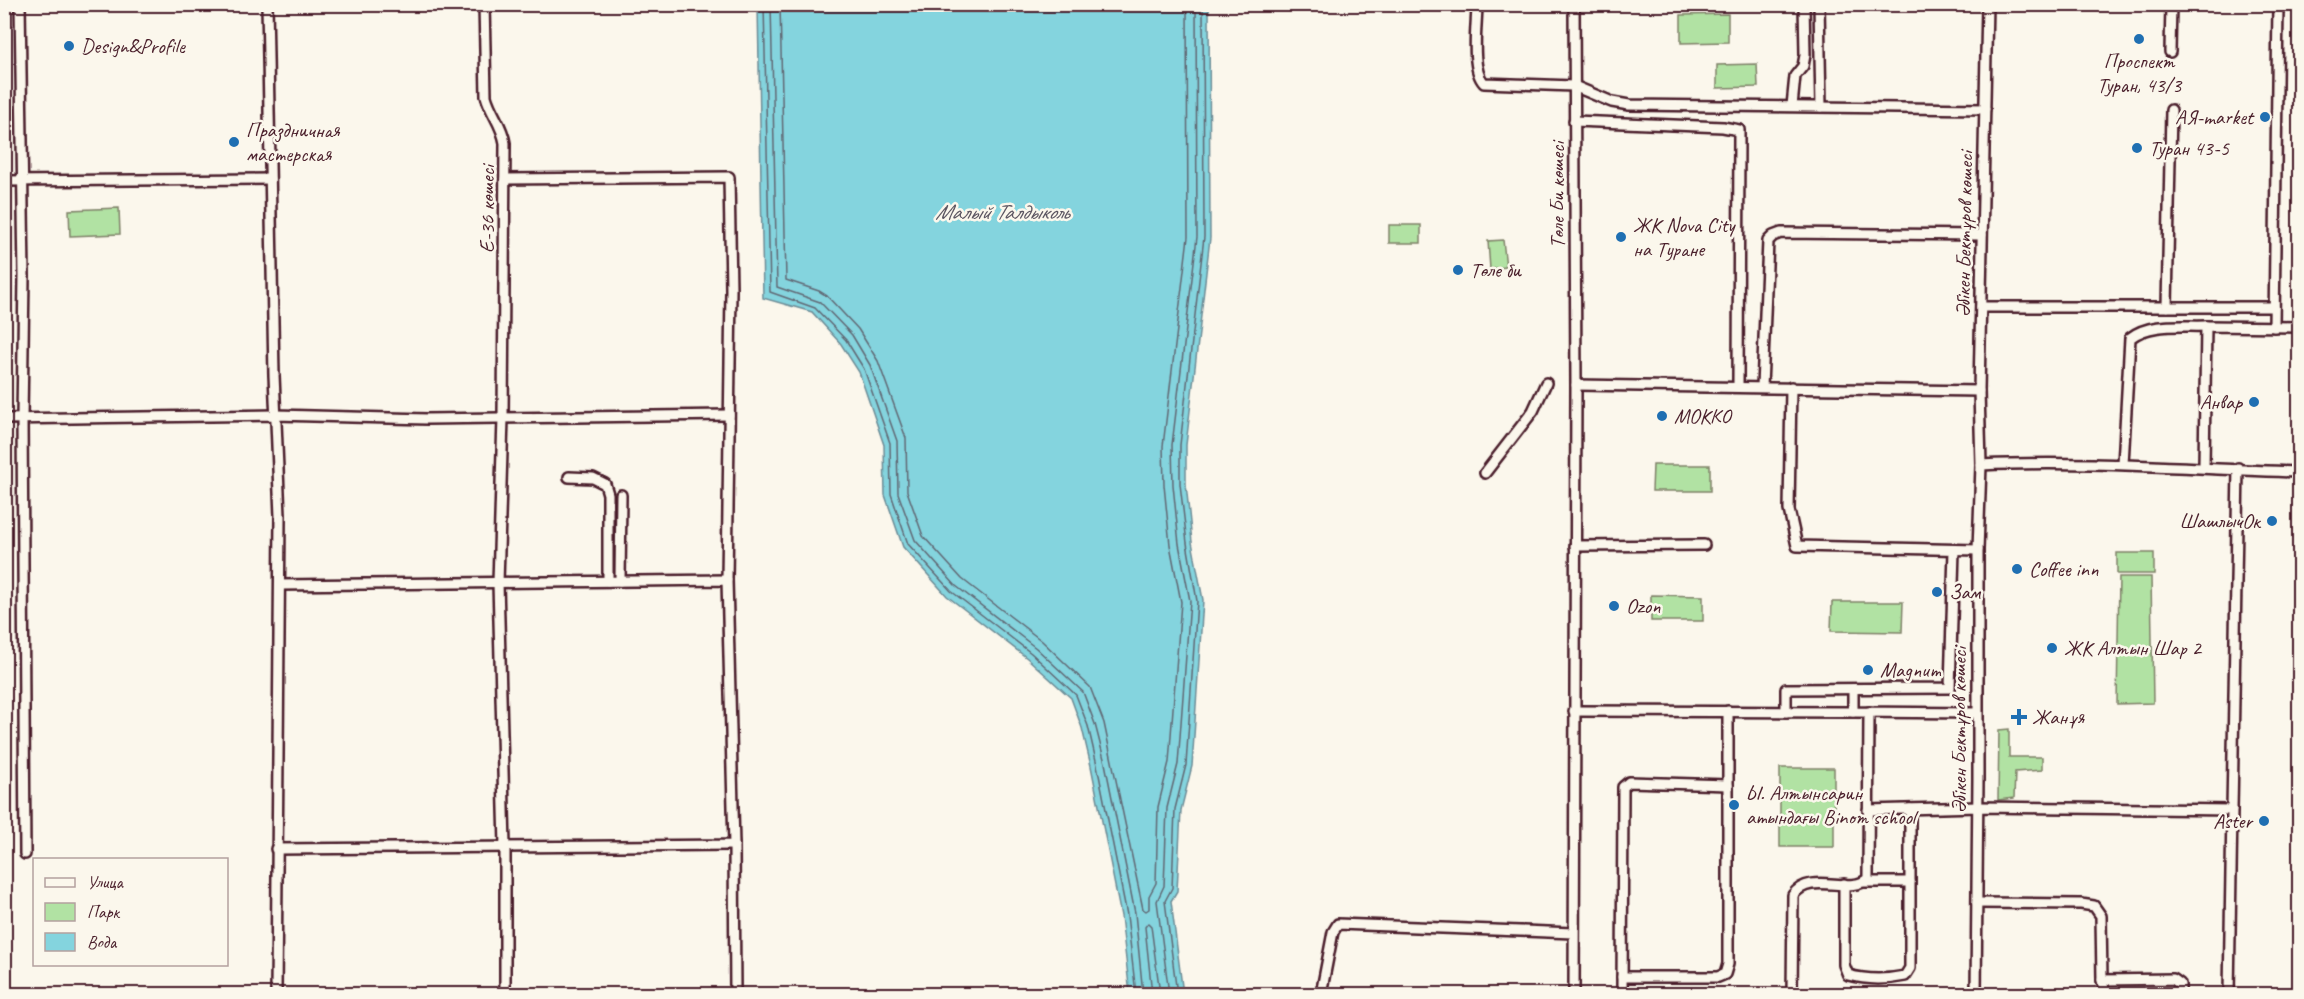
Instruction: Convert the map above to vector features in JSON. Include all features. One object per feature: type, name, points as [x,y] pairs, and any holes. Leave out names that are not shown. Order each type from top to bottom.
[{"type":"street","points":[[20,4],[24,276],[22,419],[25,854]]},
{"type":"street","points":[[267,4],[280,516],[276,994]]},
{"type":"street","name":"Е-36 көшесі","points":[[484,4],[486,96],[489,110],[503,128],[505,179],[503,418],[498,583],[505,846],[505,994]]},
{"type":"street","points":[[1477,4],[1477,67],[1478,74],[1484,83],[1574,86],[1612,102],[1629,105],[1985,109]]},
{"type":"street","name":"Төле Би көшесі","points":[[1574,4],[1576,385],[1574,994]]},
{"type":"street","points":[[1792,106],[1795,76],[1803,66],[1805,55],[1804,4]]},
{"type":"street","points":[[1819,4],[1821,107]]},
{"type":"street","name":"Әбікен Бектұров көшесі","points":[[1976,994],[1978,550],[1981,465],[1979,391],[1987,4]]},
{"type":"street","points":[[2170,52],[2171,4]]},
{"type":"street","points":[[2274,327],[2278,4]]},
{"type":"street","points":[[2167,307],[2171,110]]},
{"type":"street","points":[[1575,122],[1723,127],[1738,130],[1738,387]]},
{"type":"street","points":[[505,179],[729,177],[731,290],[727,580],[734,845],[735,994]]},
{"type":"street","points":[[4,181],[270,178]]},
{"type":"street","points":[[1762,387],[1769,238],[1781,233],[1982,235]]},
{"type":"street","points":[[1981,307],[2274,308]]},
{"type":"street","points":[[2204,466],[2206,326]]},
{"type":"street","points":[[2123,464],[2130,338],[2138,331],[2159,327],[2300,327]]},
{"type":"street","points":[[1485,473],[1533,411],[1546,383]]},
{"type":"street","points":[[1576,385],[1979,391]]},
{"type":"street","points":[[1791,387],[1789,510],[1797,546],[1978,550]]},
{"type":"street","points":[[4,419],[276,415],[427,419],[729,415]]},
{"type":"street","points":[[1981,465],[2051,462],[2204,466],[2300,472]]},
{"type":"street","points":[[2229,994],[2238,468]]},
{"type":"street","points":[[569,477],[593,478],[605,484],[608,494],[608,581]]},
{"type":"street","points":[[620,581],[621,495]]},
{"type":"street","points":[[1575,546],[1704,546]]},
{"type":"street","points":[[1786,712],[1786,689],[1950,688],[1954,550]]},
{"type":"street","points":[[280,585],[727,580]]},
{"type":"street","points":[[1853,689],[1853,712]]},
{"type":"street","points":[[1574,711],[1977,713]]},
{"type":"street","points":[[1622,977],[1719,977],[1725,974],[1728,964],[1728,711]]},
{"type":"street","points":[[1864,882],[1868,878],[1869,871],[1869,712]]},
{"type":"street","points":[[1622,994],[1623,787],[1629,782],[1728,785]]},
{"type":"street","points":[[1868,810],[1978,807],[2232,810]]},
{"type":"street","points":[[1844,884],[1844,965],[1848,975],[1860,978],[1890,979],[1905,976],[1910,968],[1910,808]]},
{"type":"street","points":[[276,849],[734,845]]},
{"type":"street","points":[[1792,994],[1793,895],[1799,887],[1810,884],[1910,882]]},
{"type":"street","points":[[1977,903],[2094,906],[2101,916],[2102,980],[2105,994]]},
{"type":"street","points":[[1321,994],[1333,932],[1338,924],[1573,933]]},
{"type":"street","points":[[2102,980],[2173,979],[2180,984],[2180,994]]},
{"type":"green space","points":[[1728,14],[1728,42],[1681,43],[1681,15]]},
{"type":"green space","points":[[1757,64],[1758,87],[1717,88],[1717,65]]},
{"type":"green space","points":[[119,208],[120,234],[70,236],[69,210]]},
{"type":"green space","points":[[1389,225],[1421,225],[1421,243],[1389,243]]},
{"type":"green space","points":[[1503,240],[1506,267],[1490,269],[1488,241]]},
{"type":"green space","points":[[1653,465],[1710,465],[1710,491],[1652,491]]},
{"type":"green space","points":[[2117,553],[2154,553],[2154,574],[2117,574]]},
{"type":"green space","points":[[2119,577],[2151,577],[2153,703],[2117,704]]},
{"type":"green space","points":[[1651,595],[1703,596],[1703,621],[1651,621]]},
{"type":"green space","points":[[1832,602],[1903,602],[1902,632],[1831,631]]},
{"type":"green space","points":[[2009,729],[2009,757],[2042,757],[2042,770],[2015,772],[2014,798],[1998,800],[1999,730]]},
{"type":"green space","points":[[1780,768],[1834,768],[1834,847],[1780,847]]},
{"type":"water","name":"Малый Талдыколь","points":[[758,5],[1209,5],[1210,238],[1186,445],[1186,484],[1192,542],[1203,600],[1192,766],[1181,810],[1177,891],[1171,901],[1183,994],[1130,994],[1121,916],[1091,766],[1082,728],[1071,698],[1027,658],[947,596],[903,547],[885,495],[884,445],[859,372],[841,344],[812,312],[763,298]]},
{"type":"place","name":"Проспект Туран, 43/3","points":[[2139,39]]},
{"type":"place","name":"Design&Profile","points":[[69,46]]},
{"type":"place","name":"АЯ-market","points":[[2265,117]]},
{"type":"place","name":"Праздничная мастерская","points":[[234,142]]},
{"type":"place","name":"Туран 43-5","points":[[2137,148]]},
{"type":"place","name":"ЖК Nova City на Туране","points":[[1621,237]]},
{"type":"place","name":"Төле би","points":[[1458,270]]},
{"type":"place","name":"Анвар","points":[[2254,402]]},
{"type":"place","name":"МОККО","points":[[1662,416]]},
{"type":"place","name":"ШашлычОк","points":[[2272,521]]},
{"type":"place","name":"Coffee inn","points":[[2017,569]]},
{"type":"place","name":"Зам","points":[[1937,592]]},
{"type":"place","name":"Ozon","points":[[1614,606]]},
{"type":"place","name":"ЖК Алтын Шар 2","points":[[2052,648]]},
{"type":"place","name":"Magnum","points":[[1868,670]]},
{"type":"place","name":"Жанұя","points":[[2019,717]]},
{"type":"place","name":"Ы. Алтынсарин атындағы Binom school","points":[[1734,805]]},
{"type":"place","name":"Aster","points":[[2264,821]]}]
